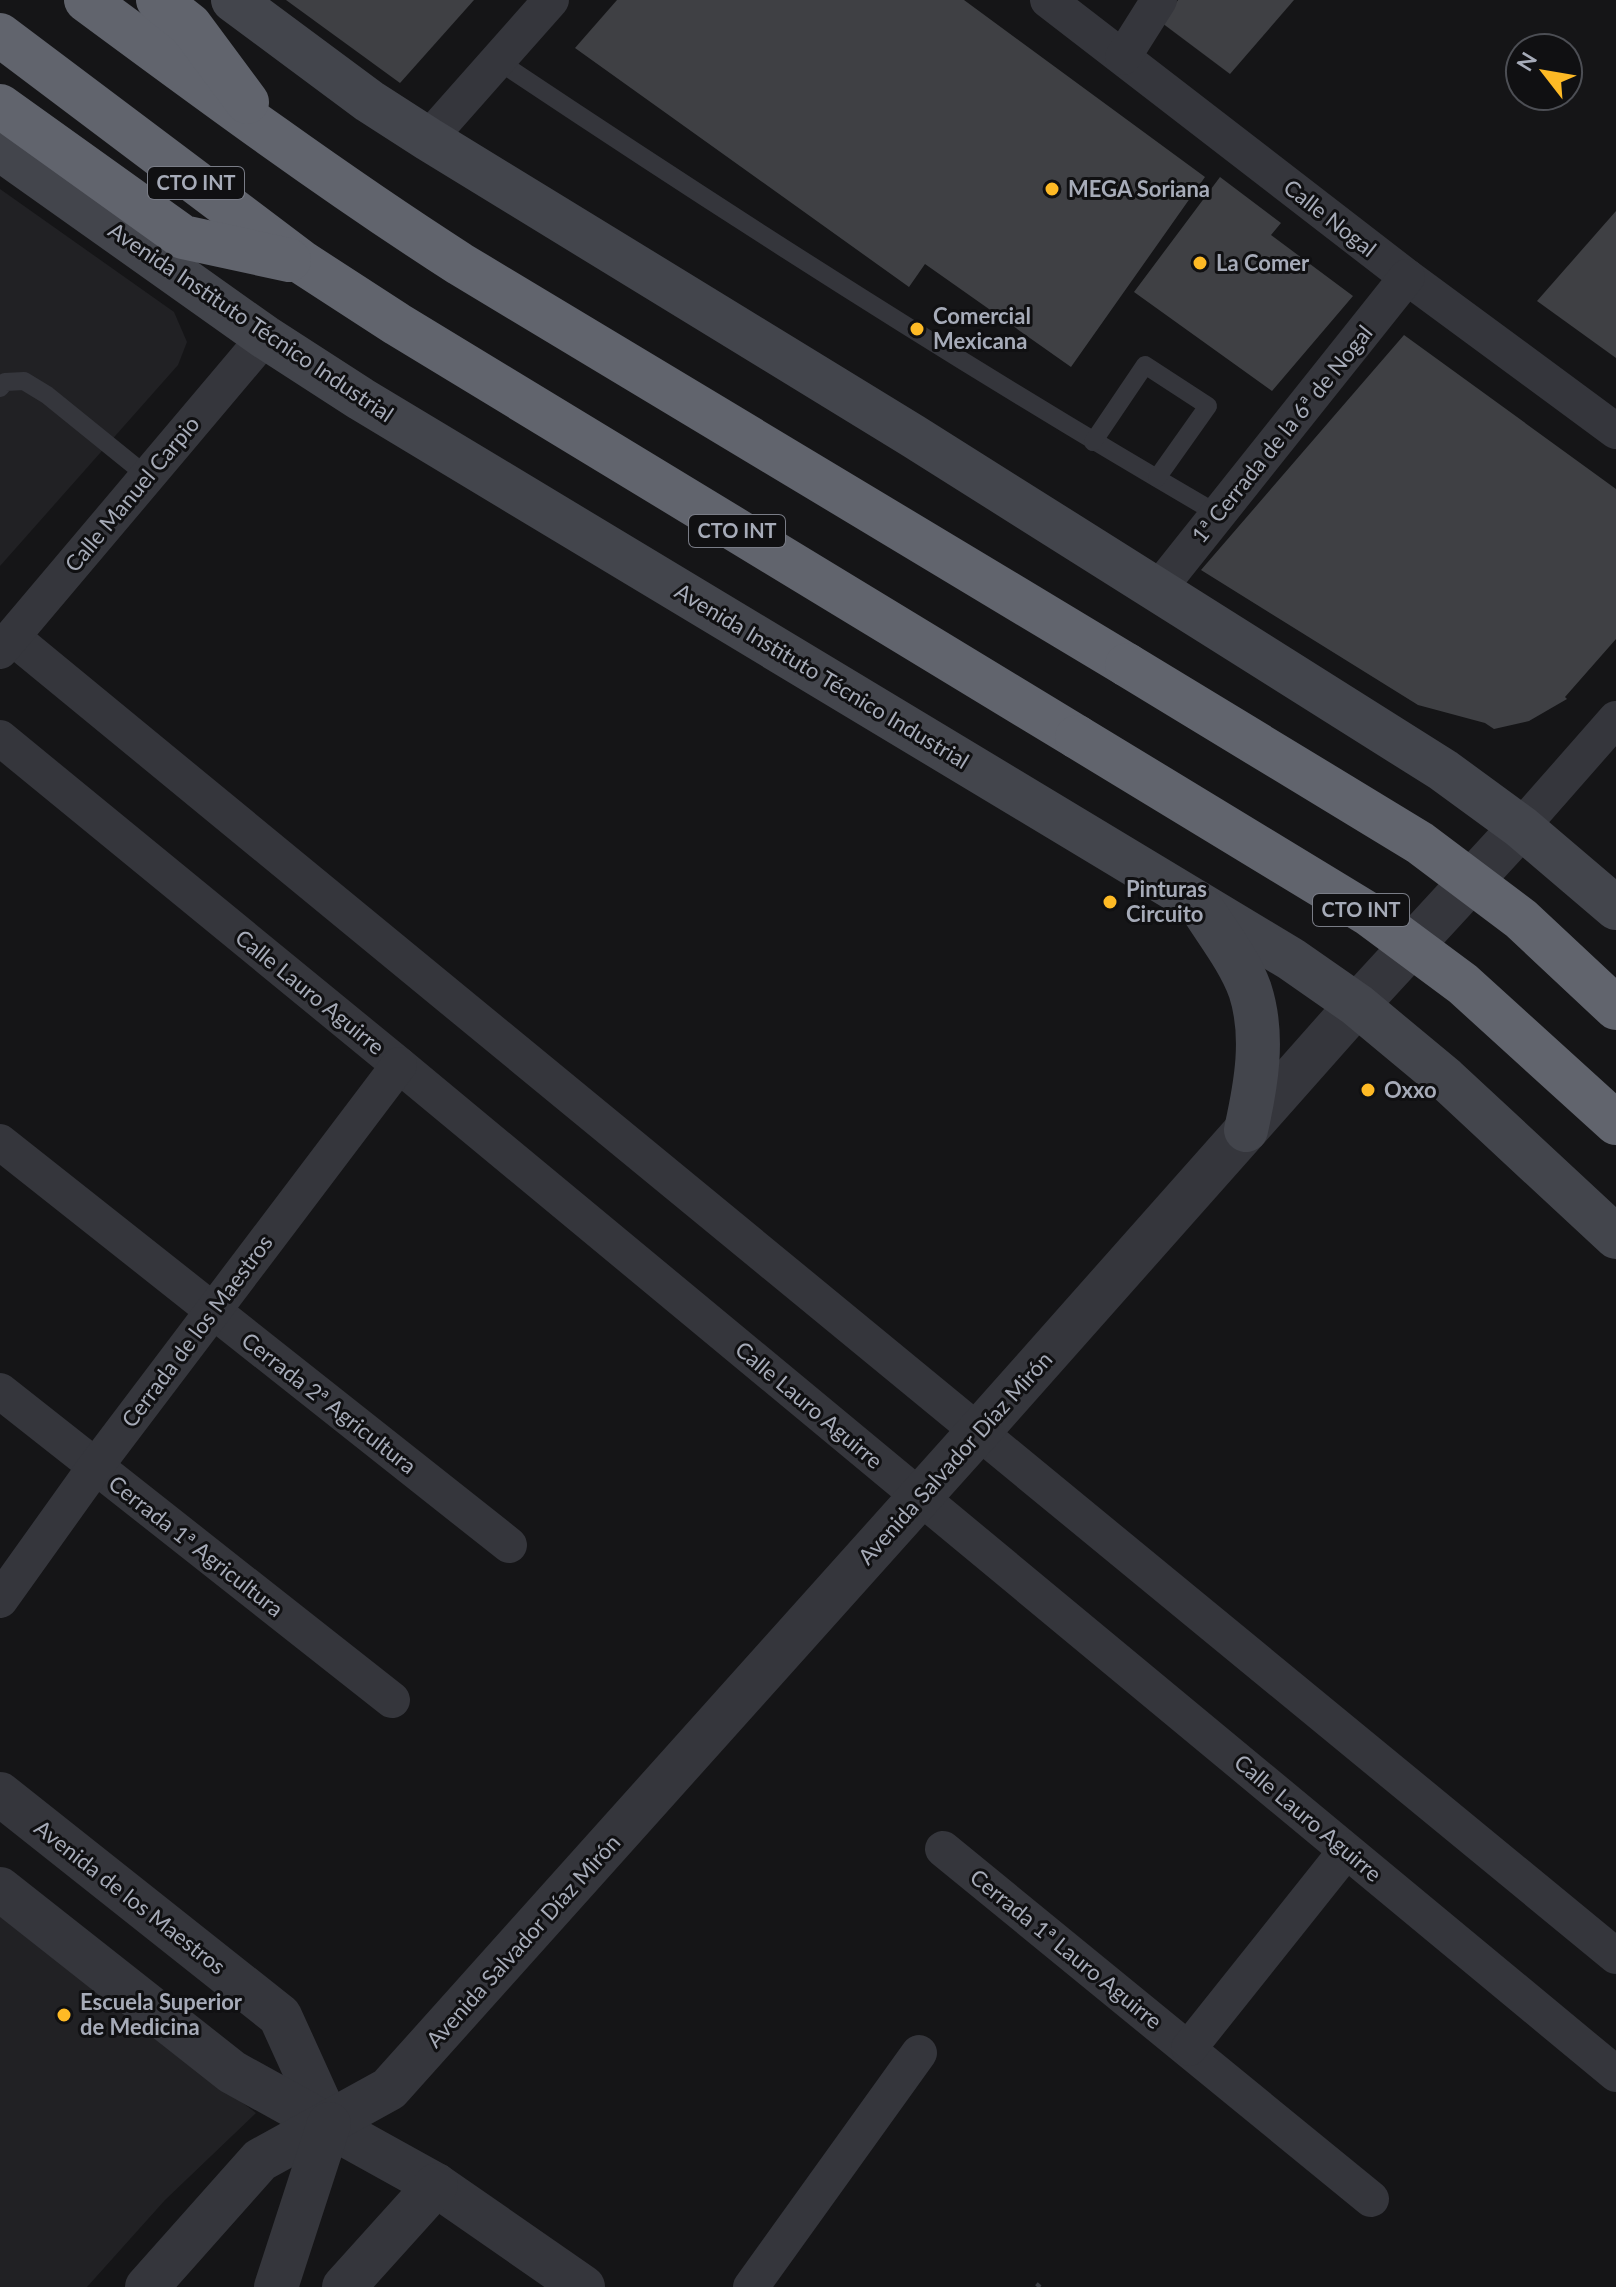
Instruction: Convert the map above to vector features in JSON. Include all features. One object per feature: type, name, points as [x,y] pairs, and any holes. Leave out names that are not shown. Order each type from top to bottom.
[{"type":"highway","points":[[86,0],[371,207],[460,264],[1420,843],[1521,919],[1616,1008]]},
{"type":"highway","points":[[158,0],[190,25],[275,139]]},
{"type":"highway","name":"CTO INT","points":[[0,35],[303,263],[410,333],[1370,915],[1463,984],[1616,1123]]},
{"type":"highway","points":[[0,106],[183,237],[303,263]]},
{"type":"main road","points":[[233,0],[369,101],[428,139],[913,436],[1156,592],[1443,770],[1521,827],[1616,908]]},
{"type":"main road","name":"Avenida Instituto Técnico Industrial","points":[[0,149],[265,337],[361,399],[1291,959],[1357,1005],[1446,1079],[1616,1237]]},
{"type":"main road","points":[[1198,901],[1250,991],[1258,1048],[1256,1084],[1246,1130]]},
{"type":"street","points":[[428,139],[551,0]]},
{"type":"street","name":"Calle Nogal","points":[[1048,0],[1407,277],[1616,431]]},
{"type":"street","points":[[1123,57],[1159,0]]},
{"type":"street","name":"1ª Cerrada de la 6ª de Nogal","points":[[1156,592],[1407,277]]},
{"type":"street","name":"Calle Manuel Carpio","points":[[6,644],[265,337]]},
{"type":"street","points":[[6,644],[979,1431],[1616,1956]]},
{"type":"street","points":[[1521,827],[1616,719]]},
{"type":"street","name":"Calle Lauro Aguirre","points":[[0,738],[1616,2074]]},
{"type":"street","name":"Avenida Salvador Díaz Mirón","points":[[147,2287],[260,2160],[389,2089],[1357,1005],[1521,827]]},
{"type":"street","name":"Cerrada de los Maestros","points":[[0,1600],[95,1467],[399,1065]]},
{"type":"street","name":"Cerrada 2ª Agricultura","points":[[0,1142],[509,1545]]},
{"type":"street","name":"Cerrada 1ª Agricultura","points":[[0,1391],[392,1700]]},
{"type":"street","name":"Avenida de los Maestros","points":[[0,1794],[280,2016],[329,2124]]},
{"type":"street","name":"Cerrada 1ª Lauro Aguirre","points":[[943,1849],[1371,2199]]},
{"type":"street","points":[[1189,2048],[1346,1851]]},
{"type":"street","points":[[0,1889],[232,2072],[436,2185],[583,2287]]},
{"type":"street","points":[[751,2287],[919,2053]]},
{"type":"street","points":[[276,2287],[329,2124]]},
{"type":"street","points":[[344,2287],[436,2185]]},
{"type":"lane","points":[[498,61],[656,166],[1093,442],[1218,514]]},
{"type":"lane","points":[[1093,442],[1145,365],[1208,406],[1157,478]]},
{"type":"lane","points":[[0,388],[5,382],[24,381],[47,395],[147,476]]},
{"type":"path","points":[[1037,2287],[1043,2280]]},
{"type":"shaded area","points":[[0,189],[174,312],[187,342],[178,365],[0,566]]},
{"type":"shaded area","name":"Escuela Superior de Medicina","points":[[0,1916],[256,2113],[165,2200],[87,2287],[0,2287]]},
{"type":"building","points":[[286,0],[474,0],[400,83]]},
{"type":"building","name":"MEGA Soriana","points":[[617,0],[964,0],[1205,177],[1071,367],[925,264],[909,287],[575,48]]},
{"type":"building","points":[[1178,0],[1294,0],[1230,74],[1162,23]]},
{"type":"building","points":[[1220,177],[1281,223],[1271,235],[1353,296],[1272,391],[1134,292]]},
{"type":"building","points":[[1616,211],[1616,358],[1537,301]]},
{"type":"building","points":[[1404,335],[1616,489],[1616,639],[1565,697],[1567,699],[1529,721],[1494,729],[1485,723],[1418,705],[1201,570]]},
{"type":"place","name":"MEGA Soriana","points":[[1052,189]]},
{"type":"place","name":"La Comer","points":[[1200,263]]},
{"type":"place","name":"Comercial Mexicana","points":[[917,329]]},
{"type":"place","name":"Pinturas Circuito","points":[[1110,902]]},
{"type":"place","name":"Oxxo","points":[[1368,1090]]},
{"type":"place","name":"Escuela Superior de Medicina","points":[[64,2015]]}]
